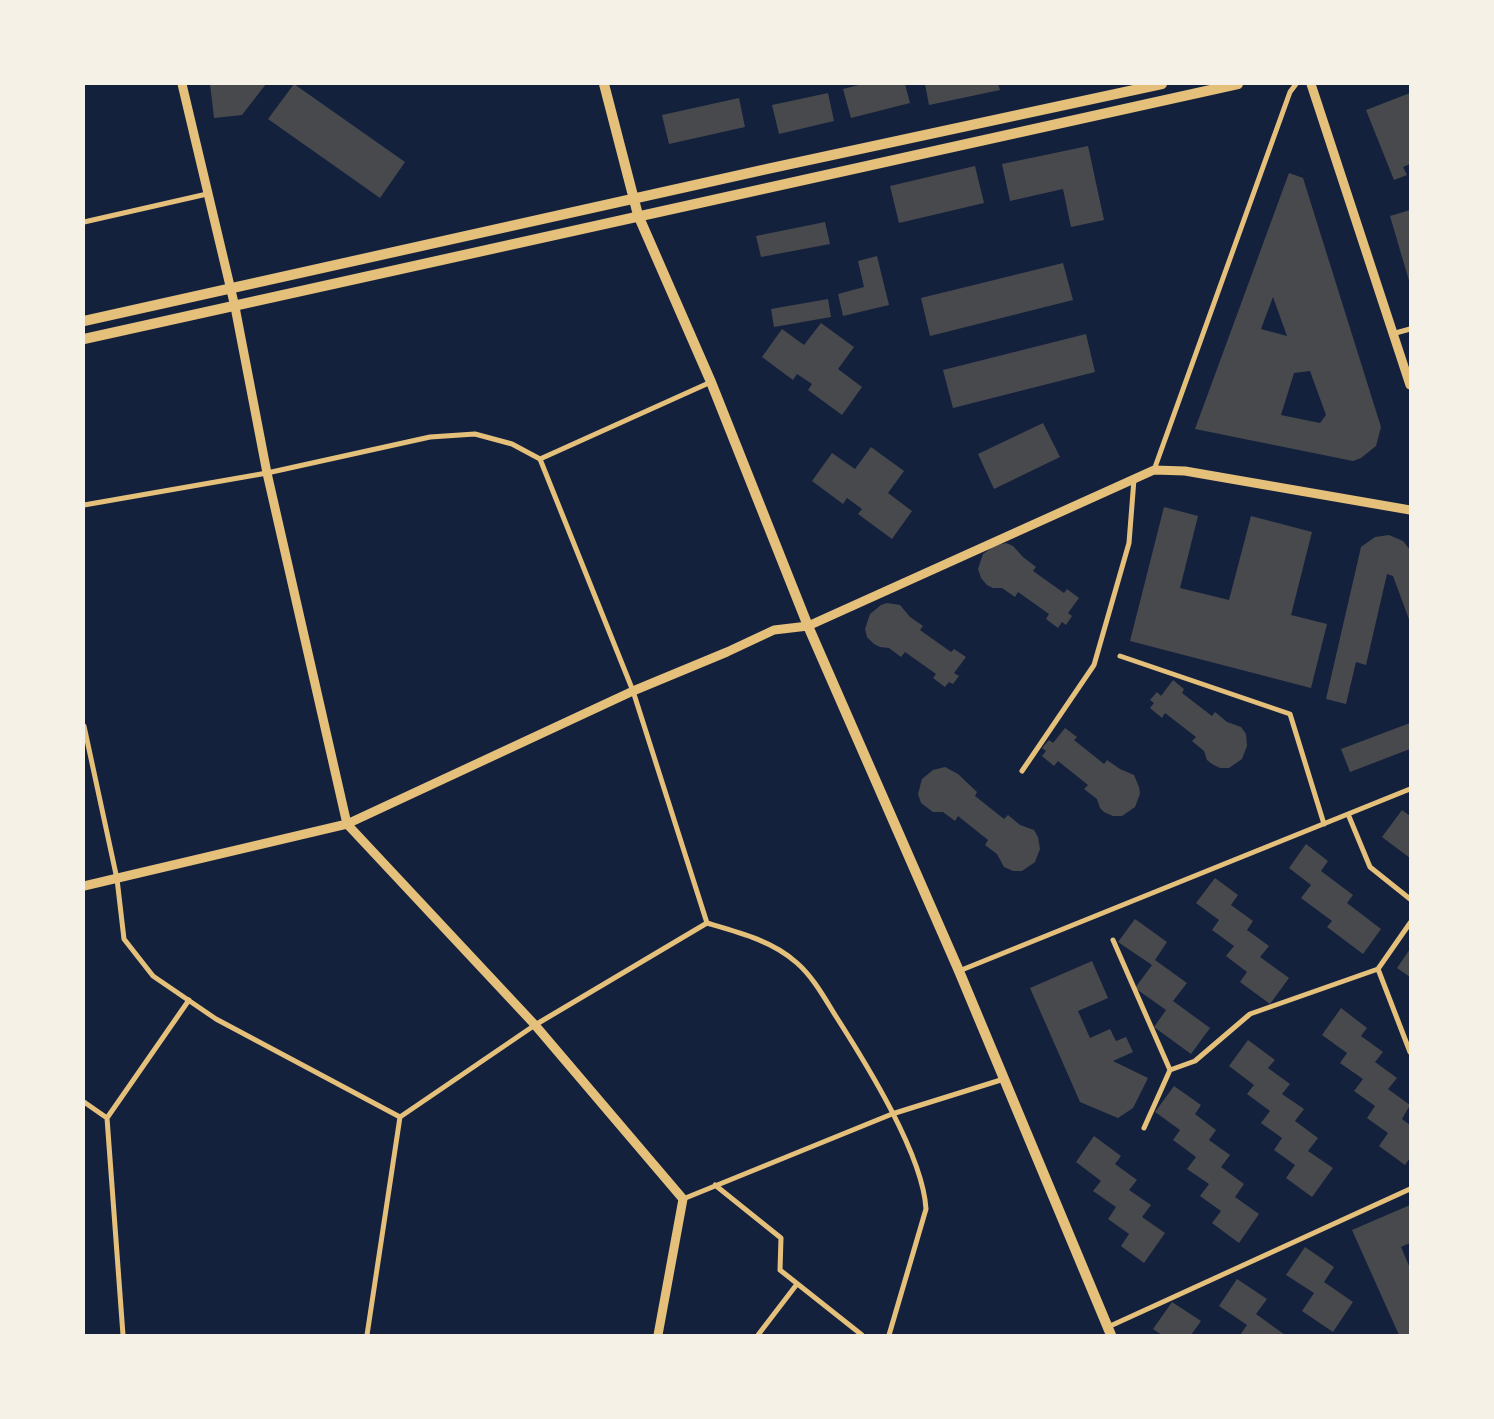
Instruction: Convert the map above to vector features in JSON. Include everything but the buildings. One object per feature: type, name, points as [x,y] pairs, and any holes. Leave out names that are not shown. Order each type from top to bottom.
[{"type":"main road","points":[[604,84],[638,215],[711,382],[808,626],[959,971],[1109,1331]]},
{"type":"main road","points":[[84,321],[1162,84]]},
{"type":"main road","points":[[84,339],[235,307],[638,215],[1238,84]]},
{"type":"street","points":[[182,84],[231,289],[267,473],[347,824],[535,1025],[683,1199]]},
{"type":"street","points":[[1154,470],[1290,92],[1296,84]]},
{"type":"street","points":[[1311,84],[1410,386]]},
{"type":"street","points":[[84,222],[207,194]]},
{"type":"street","points":[[1392,334],[1410,329]]},
{"type":"street","points":[[540,459],[711,382]]},
{"type":"street","points":[[84,505],[267,473],[430,437],[475,434],[512,444],[540,459],[632,691],[707,923]]},
{"type":"street","points":[[84,886],[347,824],[632,691],[727,652],[774,630],[808,626],[1154,470],[1185,471],[1410,510]]},
{"type":"street","points":[[1022,771],[1094,665],[1129,543],[1134,479]]},
{"type":"street","points":[[1120,656],[1290,714],[1324,824]]},
{"type":"street","points":[[84,726],[117,878],[124,939],[153,976],[216,1019],[400,1117]]},
{"type":"street","points":[[959,971],[1410,789]]},
{"type":"street","points":[[1348,814],[1370,868],[1410,899]]},
{"type":"street","points":[[367,1335],[400,1117],[535,1025],[707,923],[764,943],[797,963],[814,982],[892,1114],[916,1166],[925,1192],[926,1209],[889,1335]]},
{"type":"street","points":[[1144,1128],[1170,1070],[1195,1060],[1250,1014],[1378,969],[1410,923]]},
{"type":"street","points":[[1113,940],[1170,1070]]},
{"type":"street","points":[[1378,969],[1410,1052]]},
{"type":"street","points":[[123,1335],[107,1118],[189,1000]]},
{"type":"street","points":[[683,1199],[892,1114],[1004,1078]]},
{"type":"street","points":[[84,1102],[107,1118]]},
{"type":"street","points":[[714,1185],[782,1238],[780,1270],[862,1335]]},
{"type":"street","points":[[1109,1331],[1410,1189]]},
{"type":"street","points":[[658,1335],[683,1199]]},
{"type":"street","points":[[758,1335],[796,1284]]}]
